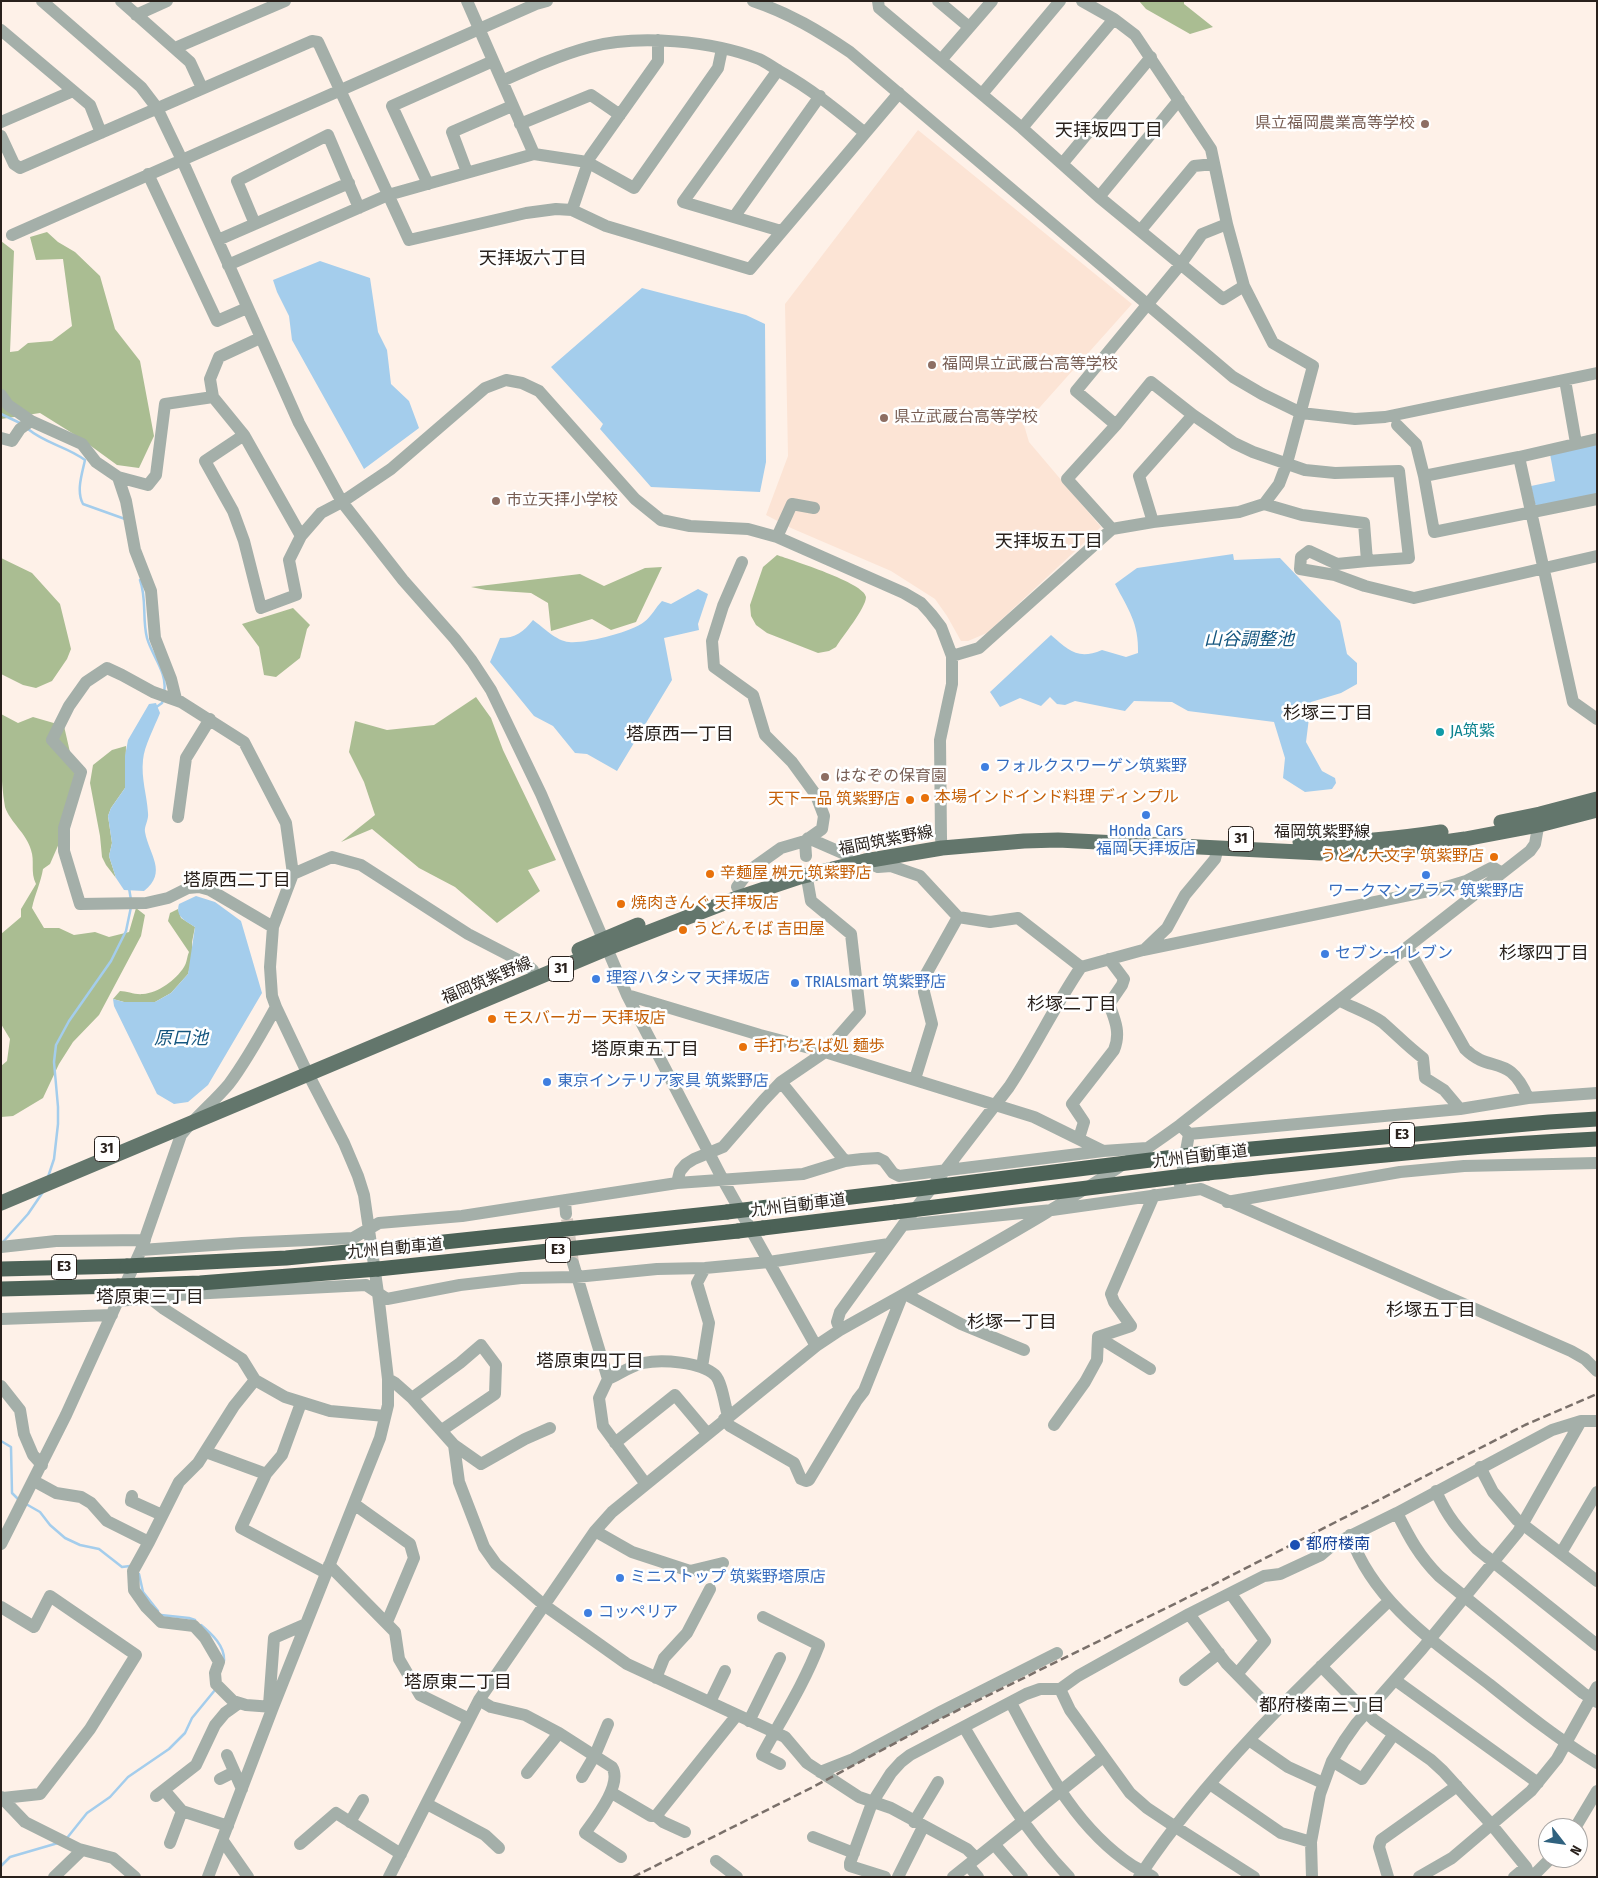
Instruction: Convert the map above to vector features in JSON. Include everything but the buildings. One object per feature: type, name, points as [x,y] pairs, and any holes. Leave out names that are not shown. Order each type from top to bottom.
[{"type":"highway","name":"九州自動車道","points":[[1,1269],[127,1266],[286,1258],[727,1212],[1207,1153],[1597,1119]]},
{"type":"highway","name":"九州自動車道","points":[[1,1289],[118,1294],[200,1284],[378,1270],[738,1231],[1208,1173],[1363,1157],[1550,1141],[1597,1139]]},
{"type":"main road","name":"福岡筑紫野線","points":[[1,1192],[212,1104],[306,1071],[737,887],[799,867],[847,855],[888,846],[1058,840],[1320,853],[1396,849],[1465,839],[1540,819],[1597,799]]},
{"type":"main road","name":"福岡筑紫野線","points":[[1,1203],[191,1122],[533,970],[800,877],[865,860],[941,843],[1024,831],[1320,843],[1396,838],[1597,810]]},
{"type":"street","points":[[42,1],[141,87],[157,108],[299,423],[342,502],[403,580],[472,661],[491,690],[541,794],[627,995],[709,1154],[816,1346]]},
{"type":"street","points":[[121,1],[190,62],[202,88]]},
{"type":"street","points":[[136,14],[166,1]]},
{"type":"street","points":[[175,48],[284,1]]},
{"type":"street","points":[[467,1],[534,154]]},
{"type":"street","points":[[12,235],[546,1]]},
{"type":"street","points":[[753,1],[786,13],[809,25],[850,52],[1233,377],[1301,413],[1355,419],[1385,417],[1597,373]]},
{"type":"street","points":[[878,1],[879,8],[1022,128],[1099,197],[1223,299],[1244,286]]},
{"type":"street","points":[[938,1],[969,27]]},
{"type":"street","points":[[941,60],[992,1]]},
{"type":"street","points":[[982,94],[1060,1]]},
{"type":"street","points":[[1082,1],[1135,35],[1211,149],[1227,224],[1244,286],[1273,343],[1313,366],[1287,464],[1279,484],[1264,504]]},
{"type":"street","points":[[1022,128],[1114,20]]},
{"type":"street","points":[[1,30],[90,105],[101,133]]},
{"type":"street","points":[[502,81],[543,62],[591,46],[615,42],[658,40],[722,49],[759,60],[778,70],[820,96],[865,133]]},
{"type":"street","points":[[572,210],[587,162],[658,61],[658,40]]},
{"type":"street","points":[[1,136],[14,164],[20,168],[312,41],[318,42],[409,240],[542,210],[572,210],[606,226],[750,269],[900,93]]},
{"type":"street","points":[[228,265],[388,195],[534,154],[587,162],[634,188],[718,68],[722,49]]},
{"type":"street","points":[[1062,164],[1151,57]]},
{"type":"street","points":[[428,184],[392,106],[493,61]]},
{"type":"street","points":[[778,70],[682,202],[781,231]]},
{"type":"street","points":[[1,122],[73,91]]},
{"type":"street","points":[[520,124],[590,95],[620,115]]},
{"type":"street","points":[[734,217],[820,96]]},
{"type":"street","points":[[1099,197],[1179,100]]},
{"type":"street","points":[[467,172],[452,132],[512,106]]},
{"type":"street","points":[[256,224],[237,181],[328,134],[359,208]]},
{"type":"street","points":[[1140,231],[1194,166],[1214,164]]},
{"type":"street","points":[[148,174],[217,321],[247,308]]},
{"type":"street","points":[[218,240],[348,183]]},
{"type":"street","points":[[1116,425],[1076,391],[1180,265],[1202,234],[1227,224]]},
{"type":"street","points":[[260,338],[219,357],[210,378],[213,397],[244,435],[301,536]]},
{"type":"street","points":[[244,435],[205,462],[233,511],[244,541],[261,608],[296,595],[289,560],[301,536],[322,513],[391,469],[485,388],[506,380],[522,383],[539,391],[635,500],[661,520],[690,526],[748,529],[777,537],[904,593],[921,603],[941,627],[952,656],[952,684],[940,740],[941,843]]},
{"type":"street","points":[[1565,380],[1576,443]]},
{"type":"street","points":[[1112,529],[1067,479],[1116,425],[1151,382],[1193,415],[1247,449],[1287,464],[1305,470],[1328,472],[1399,471],[1409,558],[1337,564],[1309,551],[1301,557],[1300,568],[1335,575],[1365,586],[1414,598],[1597,556]]},
{"type":"street","points":[[1,395],[8,405],[31,421],[82,444],[96,462],[118,477],[148,486],[156,475],[165,404],[213,397]]},
{"type":"street","points":[[1154,522],[1139,476],[1193,415]]},
{"type":"street","points":[[1,438],[12,441],[20,429],[31,421]]},
{"type":"street","points":[[1397,425],[1416,444],[1434,532],[1597,498]]},
{"type":"street","points":[[1424,476],[1597,439]]},
{"type":"street","points":[[1519,457],[1573,702],[1597,719]]},
{"type":"street","points":[[118,477],[126,501],[135,550],[151,591],[155,638],[172,679],[176,699]]},
{"type":"street","points":[[777,537],[792,504],[814,508]]},
{"type":"street","points":[[952,656],[979,648],[1112,529],[1239,512],[1264,504],[1302,515],[1364,523],[1367,561]]},
{"type":"street","points":[[737,887],[750,870],[781,848],[807,840],[822,829],[823,825],[822,811],[816,795],[792,762],[765,734],[753,695],[714,666],[712,641],[723,606],[742,562]]},
{"type":"street","points":[[208,1877],[271,1707],[380,1438],[388,1405],[388,1379],[364,1195],[344,1143],[306,1071],[276,1008],[270,984],[270,950],[273,927],[293,874],[286,823],[244,742],[176,699],[153,692],[107,668],[86,682],[69,706],[52,740],[80,772],[64,828],[64,851],[80,904],[146,904],[168,898],[188,888],[199,888],[210,890],[273,927]]},
{"type":"street","points":[[178,817],[186,758],[210,719]]},
{"type":"street","points":[[389,1877],[479,1700],[595,1531],[612,1512],[726,1417],[816,1346],[840,1330],[1052,1210],[1149,1148],[1185,1129],[1533,848],[1540,819]]},
{"type":"street","points":[[807,840],[847,855]]},
{"type":"street","points":[[806,856],[807,840]]},
{"type":"street","points":[[1143,950],[1168,928],[1184,895],[1215,860],[1218,847]]},
{"type":"street","points":[[293,874],[332,857],[361,865],[468,934],[526,964],[533,970]]},
{"type":"street","points":[[865,860],[878,868],[890,866],[920,876],[958,917],[990,922],[1018,918],[1081,967]]},
{"type":"street","points":[[840,1330],[837,1322],[840,1312],[1022,1067],[1061,997],[1081,967],[1143,950],[1443,888],[1466,881],[1490,868],[1494,868],[1502,873]]},
{"type":"street","points":[[676,1183],[680,1171],[686,1164],[723,1147],[781,1082],[825,1052],[860,1012],[851,934],[811,901],[808,884]]},
{"type":"street","points":[[915,1080],[932,1024],[924,992],[925,976],[958,917]]},
{"type":"street","points":[[1408,948],[1465,1049],[1481,1061],[1506,1067],[1514,1073],[1522,1084],[1528,1098]]},
{"type":"street","points":[[1079,1138],[1084,1122],[1072,1104],[1114,1050],[1118,1041],[1118,1030],[1109,1004],[1124,980],[1109,959]]},
{"type":"street","points":[[627,995],[760,1035],[825,1052],[1034,1117],[1103,1151]]},
{"type":"street","points":[[1340,1002],[1371,1015],[1382,1022],[1407,1047],[1423,1058],[1425,1078],[1444,1090],[1460,1109]]},
{"type":"street","points":[[1,1544],[42,1465],[112,1315],[118,1294],[143,1245],[181,1135],[191,1122],[212,1104],[229,1084],[276,1008]]},
{"type":"street","points":[[781,1082],[845,1162]]},
{"type":"street","points":[[1185,1129],[1460,1109],[1528,1098],[1597,1093]]},
{"type":"street","points":[[1179,1192],[1185,1129]]},
{"type":"street","points":[[1,1247],[56,1241],[143,1245],[352,1238],[380,1223],[462,1216],[676,1183],[803,1174],[845,1162],[878,1158],[884,1161],[893,1173],[899,1176],[1103,1151],[1149,1148]]},
{"type":"street","points":[[1227,1202],[1400,1172],[1464,1166],[1597,1163]]},
{"type":"street","points":[[903,1225],[1052,1210],[1200,1189],[1571,1351],[1585,1359],[1597,1371]]},
{"type":"street","points":[[1098,1337],[1131,1326],[1114,1302],[1111,1294],[1154,1196]]},
{"type":"street","points":[[565,1200],[566,1214]]},
{"type":"street","points":[[118,1294],[150,1298],[366,1285],[387,1299],[460,1285],[520,1278],[576,1277],[657,1269],[705,1268],[769,1262],[889,1244]]},
{"type":"street","points":[[573,1263],[608,1379],[600,1398],[603,1426],[645,1483]]},
{"type":"street","points":[[702,1366],[709,1323],[697,1283],[705,1268]]},
{"type":"street","points":[[903,1295],[961,1324],[1024,1350]]},
{"type":"street","points":[[608,1379],[642,1363],[674,1362],[702,1366],[715,1375],[719,1381],[726,1417],[730,1426],[794,1463],[801,1479],[806,1482],[809,1480],[856,1400],[864,1391],[903,1295]]},
{"type":"street","points":[[150,1298],[242,1360],[255,1380],[285,1397],[330,1411],[385,1416]]},
{"type":"street","points":[[1,1319],[112,1315]]},
{"type":"street","points":[[1098,1337],[1150,1369]]},
{"type":"street","points":[[1054,1425],[1086,1382],[1097,1360],[1098,1337]]},
{"type":"street","points":[[412,1398],[481,1345],[496,1365],[495,1394],[442,1430]]},
{"type":"street","points":[[388,1379],[412,1398],[454,1444],[481,1464],[525,1439],[550,1428]]},
{"type":"street","points":[[255,1380],[234,1406],[198,1463],[179,1482],[133,1571],[134,1590],[146,1607],[161,1622],[194,1626],[206,1638],[219,1662],[216,1684],[233,1701],[246,1705],[271,1707]]},
{"type":"street","points":[[1,1386],[20,1410],[24,1434],[33,1455],[42,1465]]},
{"type":"street","points":[[615,1443],[675,1395],[707,1433]]},
{"type":"street","points":[[301,1403],[282,1455],[266,1474],[241,1528],[327,1569],[387,1622],[395,1632],[399,1660],[420,1695],[469,1719]]},
{"type":"street","points":[[1312,1877],[1311,1842],[1314,1818],[1323,1783],[1332,1761],[1344,1740],[1464,1598],[1523,1524],[1581,1421]]},
{"type":"street","points":[[885,1877],[850,1866],[872,1803],[891,1773],[910,1755],[1026,1694],[1040,1689],[1060,1689],[1078,1676],[1189,1614],[1264,1576],[1280,1574],[1321,1555],[1334,1544],[1350,1535],[1397,1513],[1552,1430],[1581,1421],[1597,1421]]},
{"type":"street","points":[[454,1444],[459,1482],[484,1548],[496,1564],[544,1605],[627,1664],[785,1737],[807,1763],[859,1798],[891,1808],[967,1849],[978,1877]]},
{"type":"street","points":[[206,1452],[266,1474]]},
{"type":"street","points":[[1480,1467],[1498,1498],[1508,1510],[1523,1524],[1597,1581]]},
{"type":"street","points":[[34,1481],[56,1493],[81,1497],[92,1503],[107,1521],[149,1542]]},
{"type":"street","points":[[1436,1491],[1444,1510],[1460,1531],[1493,1562],[1597,1645]]},
{"type":"street","points":[[1561,1553],[1597,1492]]},
{"type":"street","points":[[132,1496],[131,1501],[162,1515]]},
{"type":"street","points":[[354,1504],[410,1544],[414,1558],[387,1622]]},
{"type":"street","points":[[1397,1513],[1410,1541],[1428,1566],[1464,1598],[1595,1696],[1557,1759],[1538,1783],[1452,1858],[1419,1877]]},
{"type":"street","points":[[1,1515],[12,1523]]},
{"type":"street","points":[[595,1531],[632,1552],[690,1571],[723,1563]]},
{"type":"street","points":[[1350,1535],[1355,1550],[1371,1578],[1404,1617],[1566,1744],[1597,1763]]},
{"type":"street","points":[[656,1678],[664,1658],[687,1633],[710,1588]]},
{"type":"street","points":[[1231,1594],[1265,1641],[1237,1674]]},
{"type":"street","points":[[1,1606],[34,1627],[50,1596],[136,1655],[90,1729],[40,1794],[2,1798]]},
{"type":"street","points":[[1011,1703],[1060,1791],[1089,1827],[1111,1848],[1145,1875],[1174,1826],[1249,1740],[1274,1712],[1389,1601]]},
{"type":"street","points":[[1189,1614],[1219,1654],[1274,1712]]},
{"type":"street","points":[[763,1617],[819,1645],[811,1666],[762,1755],[780,1764]]},
{"type":"street","points":[[271,1707],[274,1638],[306,1624]]},
{"type":"street","points":[[820,1772],[853,1758],[942,1710],[1057,1653]]},
{"type":"street","points":[[1185,1680],[1219,1654]]},
{"type":"street","points":[[749,1721],[780,1658]]},
{"type":"street","points":[[1321,1666],[1366,1712],[1431,1760],[1457,1786],[1491,1824],[1530,1874],[1514,1877]]},
{"type":"street","points":[[710,1702],[724,1672]]},
{"type":"street","points":[[1395,1680],[1538,1783]]},
{"type":"street","points":[[1060,1689],[1070,1710],[1130,1793],[1147,1808],[1254,1877]]},
{"type":"street","points":[[479,1700],[491,1707],[525,1715],[610,1764],[614,1770],[612,1793],[585,1834],[622,1857]]},
{"type":"street","points":[[228,1826],[182,1811],[160,1793],[196,1765],[216,1725],[225,1713],[239,1703]]},
{"type":"street","points":[[656,1816],[737,1715]]},
{"type":"street","points":[[582,1777],[595,1755],[608,1724]]},
{"type":"street","points":[[964,1727],[997,1784],[1022,1821],[1048,1855],[1069,1877]]},
{"type":"street","points":[[527,1773],[559,1733]]},
{"type":"street","points":[[1332,1761],[1362,1779],[1394,1734]]},
{"type":"street","points":[[1249,1740],[1288,1767],[1323,1783]]},
{"type":"street","points":[[227,1755],[242,1789]]},
{"type":"street","points":[[953,1877],[1103,1757]]},
{"type":"street","points":[[220,1779],[234,1772]]},
{"type":"street","points":[[898,1877],[938,1782]]},
{"type":"street","points":[[1210,1784],[1281,1833],[1311,1842]]},
{"type":"street","points":[[1388,1877],[1378,1847],[1381,1840],[1457,1786]]},
{"type":"street","points":[[1581,1818],[1597,1791]]},
{"type":"street","points":[[612,1793],[650,1816],[656,1816],[663,1822],[685,1832]]},
{"type":"street","points":[[2,1798],[25,1822],[82,1850],[113,1858],[135,1877]]},
{"type":"street","points":[[350,1822],[363,1800]]},
{"type":"street","points":[[427,1804],[485,1835],[499,1848]]},
{"type":"street","points":[[170,1843],[182,1811]]},
{"type":"street","points":[[300,1844],[336,1813],[401,1854]]},
{"type":"street","points":[[813,1837],[854,1853]]},
{"type":"street","points":[[222,1841],[248,1877]]},
{"type":"street","points":[[994,1844],[1022,1877]]},
{"type":"street","points":[[54,1877],[82,1850]]},
{"type":"street","points":[[716,1861],[737,1877]]},
{"type":"shaded area","name":"福岡県立武蔵台高等学校","points":[[918,130],[1132,304],[1024,425],[1029,442],[1101,527],[987,633],[968,641],[961,641],[935,599],[891,571],[791,528],[766,515],[788,456],[785,304]]},
{"type":"green space","points":[[1139,1],[1184,1],[1184,4],[1213,27],[1190,34],[1146,9]]},
{"type":"green space","points":[[47,232],[58,242],[75,252],[100,276],[115,329],[140,361],[154,436],[139,468],[117,465],[80,438],[40,413],[1,419],[1,241],[14,251],[10,352],[18,351],[28,343],[52,341],[72,326],[63,259],[36,260],[30,237]]},
{"type":"green space","points":[[777,555],[854,585],[866,597],[862,608],[836,647],[829,651],[818,653],[767,633],[756,625],[751,616],[750,605],[763,567]]},
{"type":"green space","points":[[1,558],[32,573],[60,604],[71,649],[67,659],[52,681],[36,688],[23,685],[1,674]]},
{"type":"green space","points":[[662,567],[636,622],[611,630],[592,619],[551,631],[548,603],[531,593],[471,587],[580,574],[604,586],[645,568]]},
{"type":"green space","points":[[293,608],[310,625],[307,629],[300,658],[276,677],[264,675],[259,647],[242,624]]},
{"type":"green space","points":[[476,697],[491,718],[503,750],[556,860],[528,870],[540,891],[497,923],[455,887],[419,868],[372,829],[341,842],[375,815],[364,782],[349,752],[355,721],[387,730],[434,725]]},
{"type":"green space","points":[[1,714],[18,723],[33,717],[64,726],[75,774],[64,832],[50,864],[43,869],[32,908],[44,928],[59,928],[74,935],[95,932],[109,937],[129,932],[136,908],[145,915],[141,936],[99,1015],[73,1042],[59,1064],[43,1098],[13,1116],[1,1117],[1,1066],[7,1061],[10,1039],[1,1024],[1,934],[21,917],[21,909],[36,884],[29,844],[5,807],[2,773]]},
{"type":"green space","points":[[126,746],[125,788],[111,808],[108,816],[112,843],[109,856],[116,878],[102,857],[90,783],[93,765],[112,750]]},
{"type":"green space","points":[[178,909],[181,918],[195,927],[192,942],[192,959],[188,974],[171,993],[155,1002],[124,1002],[113,999],[120,991],[140,994],[155,991],[166,985],[181,972],[189,952],[168,921],[170,913]]},
{"type":"water","points":[[320,261],[370,278],[378,332],[387,350],[391,384],[409,401],[419,428],[364,469],[292,340],[289,316],[273,280]]},
{"type":"water","points":[[642,288],[746,315],[765,324],[766,462],[760,492],[651,487],[600,429],[603,424],[551,367]]},
{"type":"water","points":[[1597,444],[1597,494],[1537,506],[1535,504],[1531,486],[1555,481],[1550,454]]},
{"type":"water","name":"山谷調整池","points":[[1233,554],[1234,560],[1280,558],[1340,621],[1347,654],[1357,663],[1357,684],[1341,693],[1311,702],[1306,742],[1322,771],[1335,778],[1336,783],[1332,789],[1305,792],[1283,778],[1285,758],[1274,722],[1188,711],[1172,702],[1134,701],[1125,711],[1075,701],[1065,705],[1057,704],[1050,697],[1041,706],[1020,698],[1000,707],[990,692],[1051,635],[1063,646],[1080,654],[1094,653],[1102,650],[1126,657],[1138,653],[1135,625],[1115,584],[1137,568]]},
{"type":"water","points":[[698,589],[708,594],[698,624],[699,630],[664,638],[672,680],[617,771],[587,754],[575,753],[553,726],[534,716],[490,662],[500,638],[519,634],[533,620],[564,641],[576,642],[596,639],[638,626],[649,617],[662,601],[671,604]]},
{"type":"water","points":[[156,703],[160,713],[145,749],[143,767],[148,816],[145,832],[155,863],[155,877],[144,891],[124,890],[116,878],[109,856],[112,843],[108,816],[111,808],[125,788],[125,756],[128,740],[149,704]]},
{"type":"water","name":"原口池","points":[[196,896],[215,902],[241,921],[262,993],[208,1085],[188,1102],[174,1104],[157,1094],[114,1006],[113,999],[124,1002],[155,1002],[171,993],[188,974],[195,927],[182,918],[178,908],[179,904]]},
{"type":"waterway","points":[[1,414],[20,423]]},
{"type":"waterway","points":[[28,429],[85,460],[80,488],[83,504],[125,519]]},
{"type":"waterway","points":[[140,580],[147,638],[162,671],[165,685],[164,692]]},
{"type":"waterway","points":[[155,708],[163,700]]},
{"type":"waterway","points":[[129,888],[131,900]]},
{"type":"waterway","points":[[48,1177],[54,1159],[58,1124],[54,1062],[56,1045],[69,1021],[111,961],[126,931],[131,907]]},
{"type":"waterway","points":[[3,1242],[28,1214],[43,1192]]},
{"type":"waterway","points":[[1,1441],[11,1447],[12,1493],[19,1500]]},
{"type":"waterway","points":[[26,1504],[40,1512],[50,1525],[65,1538],[80,1545],[99,1549],[122,1567],[130,1566]]},
{"type":"waterway","points":[[139,1574],[143,1592],[158,1611]]},
{"type":"waterway","points":[[161,1615],[195,1620]]},
{"type":"waterway","points":[[201,1625],[220,1645],[224,1661]]},
{"type":"waterway","points":[[67,1838],[87,1813],[110,1797],[128,1777],[169,1749],[185,1733],[192,1718],[215,1690]]},
{"type":"waterway","points":[[1,1866],[10,1857],[58,1843]]},
{"type":"tunnel","points":[[567,1219],[573,1263]]},
{"type":"railway","points":[[633,1877],[813,1787],[942,1718],[1209,1587],[1525,1425],[1597,1394]]},
{"type":"place","name":"県立福岡農業高等学校","points":[[1425,124]]},
{"type":"place","name":"福岡県立武蔵台高等学校","points":[[932,365]]},
{"type":"place","name":"県立武蔵台高等学校","points":[[884,418]]},
{"type":"place","name":"市立天拝小学校","points":[[496,501]]},
{"type":"place","name":"JA筑紫","points":[[1440,732]]},
{"type":"place","name":"フォルクスワーゲン筑紫野","points":[[985,767]]},
{"type":"place","name":"はなぞの保育園","points":[[825,777]]},
{"type":"place","name":"本場インドインド料理 ディンプル","points":[[925,798]]},
{"type":"place","name":"天下一品 筑紫野店","points":[[910,800]]},
{"type":"place","name":"Honda Cars 福岡 天拝坂店","points":[[1146,815]]},
{"type":"place","name":"うどん大文字 筑紫野店","points":[[1494,857]]},
{"type":"place","name":"辛麺屋 桝元 筑紫野店","points":[[710,874]]},
{"type":"place","name":"ワークマンプラス 筑紫野店","points":[[1426,875]]},
{"type":"place","name":"焼肉きんぐ 天拝坂店","points":[[621,904]]},
{"type":"place","name":"うどんそば 吉田屋","points":[[683,930]]},
{"type":"place","name":"セブン-イレブン","points":[[1325,954]]},
{"type":"place","name":"理容ハタシマ 天拝坂店","points":[[596,979]]},
{"type":"place","name":"TRIALsmart 筑紫野店","points":[[795,983]]},
{"type":"place","name":"モスバーガー 天拝坂店","points":[[492,1019]]},
{"type":"place","name":"手打ちそば処 麺歩","points":[[743,1047]]},
{"type":"place","name":"東京インテリア家具 筑紫野店","points":[[547,1082]]},
{"type":"place","name":"都府楼南","points":[[1295,1545]]},
{"type":"place","name":"ミニストップ 筑紫野塔原店","points":[[620,1578]]},
{"type":"place","name":"コッペリア","points":[[588,1613]]},
{"type":"district","name":"天拝坂四丁目","points":[[1109,131]]},
{"type":"district","name":"天拝坂六丁目","points":[[533,259]]},
{"type":"district","name":"天拝坂五丁目","points":[[1049,542]]},
{"type":"district","name":"杉塚三丁目","points":[[1328,714]]},
{"type":"district","name":"塔原西一丁目","points":[[680,735]]},
{"type":"district","name":"塔原西二丁目","points":[[237,881]]},
{"type":"district","name":"杉塚四丁目","points":[[1544,954]]},
{"type":"district","name":"杉塚二丁目","points":[[1072,1005]]},
{"type":"district","name":"塔原東五丁目","points":[[645,1050]]},
{"type":"district","name":"塔原東三丁目","points":[[150,1298]]},
{"type":"district","name":"杉塚五丁目","points":[[1431,1311]]},
{"type":"district","name":"杉塚一丁目","points":[[1012,1323]]},
{"type":"district","name":"塔原東四丁目","points":[[590,1362]]},
{"type":"district","name":"塔原東二丁目","points":[[458,1683]]},
{"type":"district","name":"都府楼南三丁目","points":[[1322,1706]]}]
